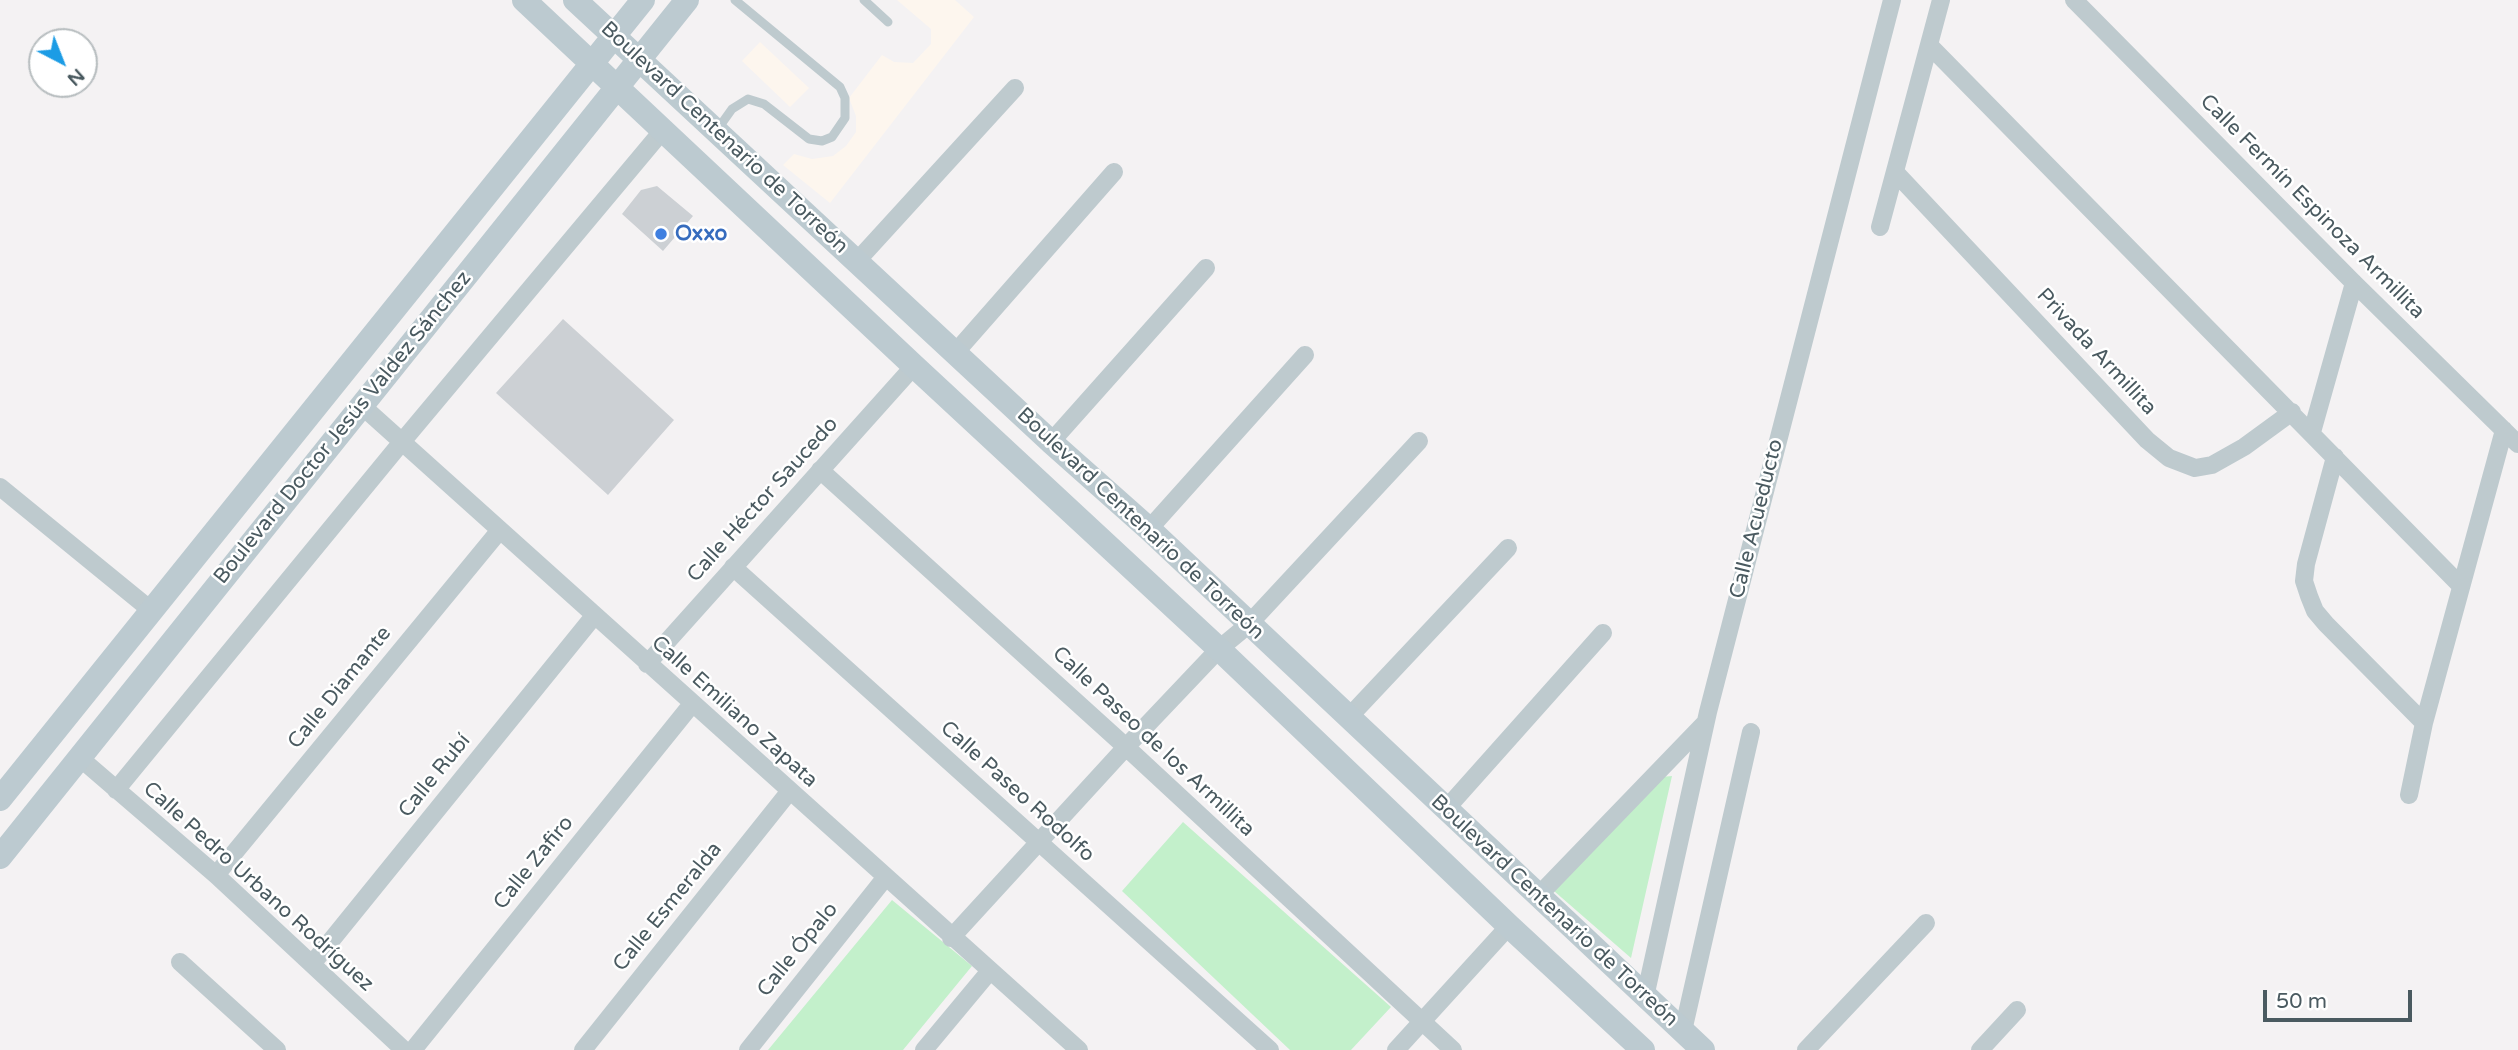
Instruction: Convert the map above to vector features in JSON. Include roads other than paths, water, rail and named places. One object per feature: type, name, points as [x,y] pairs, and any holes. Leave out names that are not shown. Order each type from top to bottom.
[{"type":"street","name":"Boulevard Centenario de Torreón","points":[[524,0],[914,366],[1234,636],[1348,718],[1645,997],[1681,1041],[1703,1050]]},
{"type":"street","name":"Boulevard Centenario de Torreón","points":[[575,0],[1051,442],[1149,529],[1234,636],[1508,926],[1636,1047]]},
{"type":"street","name":"Boulevard Doctor Jesús Valdez Sánchez","points":[[0,799],[643,0]]},
{"type":"street","name":"Boulevard Doctor Jesús Valdez Sánchez","points":[[0,857],[687,0]]},
{"type":"street","name":"Calle Acueducto","points":[[1636,1047],[1705,723],[1892,0]]},
{"type":"street","points":[[1880,226],[1941,0]]},
{"type":"street","name":"Calle Fermín Espinoza Armillita","points":[[2074,0],[2354,283],[2518,444]]},
{"type":"street","points":[[1928,45],[2461,586]]},
{"type":"street","points":[[857,261],[1015,88]]},
{"type":"street","points":[[116,790],[663,130]]},
{"type":"street","points":[[955,353],[1114,172]]},
{"type":"street","name":"Privada Armillita","points":[[1895,172],[2147,440],[2169,458],[2195,468],[2213,465],[2244,447],[2292,412]]},
{"type":"street","points":[[1051,442],[1206,268]]},
{"type":"street","points":[[2312,432],[2354,283]]},
{"type":"street","points":[[1149,529],[1305,355]]},
{"type":"street","name":"Calle Héctor Saucedo","points":[[647,664],[914,366]]},
{"type":"street","name":"Calle Emiliano Zapata","points":[[361,405],[951,938],[1079,1050]]},
{"type":"street","points":[[2409,795],[2424,723],[2504,430]]},
{"type":"street","points":[[951,938],[1126,747],[1419,441]]},
{"type":"street","points":[[2335,457],[2306,564],[2305,581],[2309,596],[2315,611],[2326,624],[2424,723]]},
{"type":"street","name":"Calle Paseo de los Armillita","points":[[820,470],[1126,747],[1453,1050]]},
{"type":"street","points":[[0,487],[152,611]]},
{"type":"street","name":"Calle Diamante","points":[[216,875],[499,530]]},
{"type":"street","points":[[1348,718],[1508,548]]},
{"type":"street","name":"Calle Paseo Rodolfo","points":[[733,567],[1270,1050]]},
{"type":"street","name":"Calle Rubí","points":[[313,964],[594,616]]},
{"type":"street","points":[[1234,636],[1417,803],[1440,803],[1603,633]]},
{"type":"street","name":"Calle Zafiro","points":[[412,1050],[692,704]]},
{"type":"street","points":[[1538,896],[1705,723]]},
{"type":"street","points":[[1681,1041],[1751,732]]},
{"type":"street","name":"Calle Pedro Urbano Rodríguez","points":[[80,758],[216,875],[313,964],[394,1047]]},
{"type":"street","name":"Calle Esmeralda","points":[[583,1050],[789,792]]},
{"type":"street","name":"Calle Ópalo","points":[[748,1050],[885,878]]},
{"type":"street","points":[[1806,1050],[1926,923]]},
{"type":"street","points":[[1396,1050],[1508,926]]},
{"type":"street","points":[[180,962],[277,1050]]},
{"type":"street","points":[[923,1050],[989,972]]},
{"type":"street","points":[[1980,1050],[2017,1010]]},
{"type":"lane","points":[[716,132],[732,109],[748,99],[764,104],[809,139],[822,141],[832,137],[845,118],[845,98],[840,87],[735,0]]},
{"type":"lane","points":[[864,0],[888,22]]},
{"type":"place","name":"Oxxo","points":[[661,234]]}]
